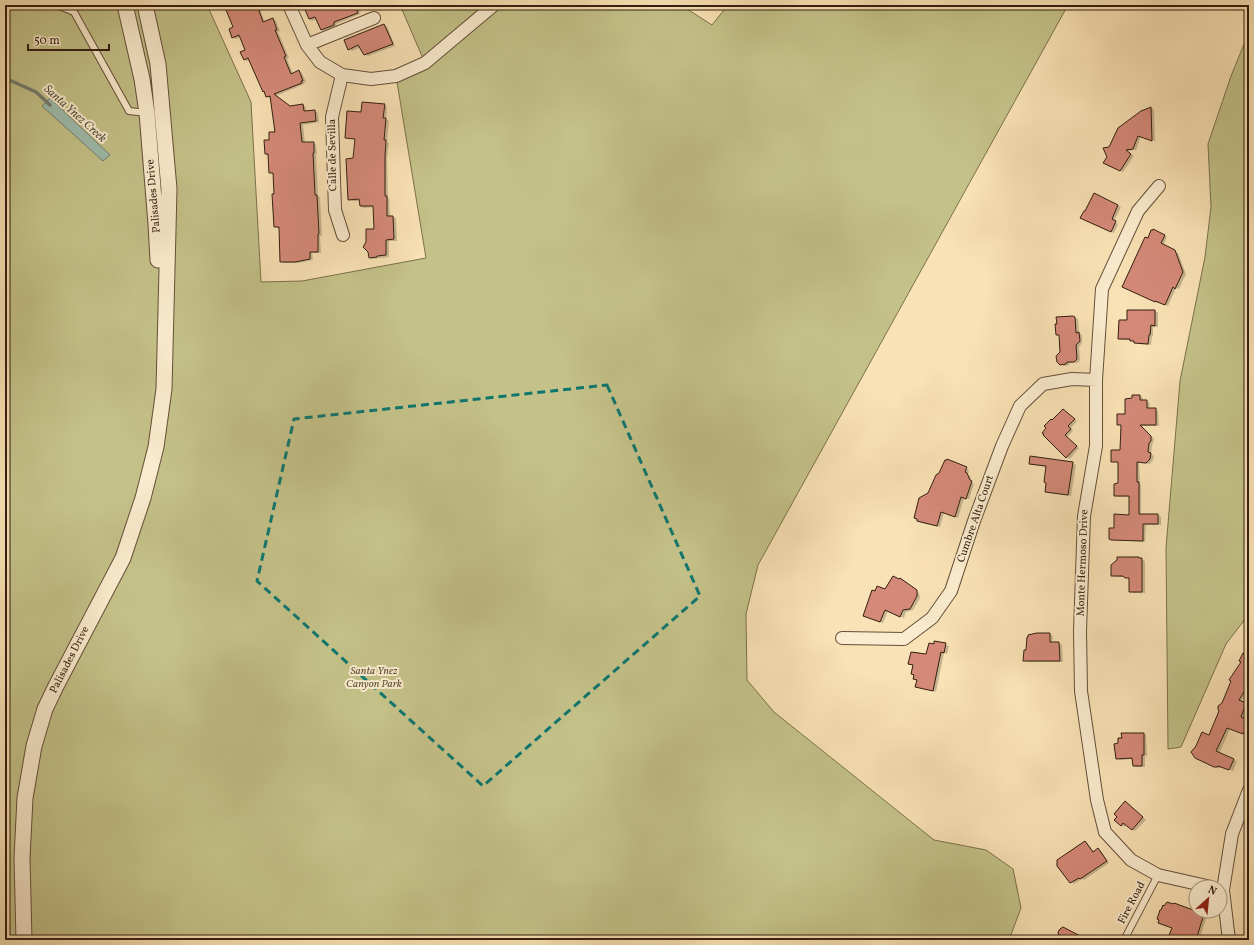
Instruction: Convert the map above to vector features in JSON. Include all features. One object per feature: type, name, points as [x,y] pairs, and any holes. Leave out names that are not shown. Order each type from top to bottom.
[{"type":"street","name":"Palisades Drive","points":[[125,5],[142,79],[147,113],[156,224],[164,389]]},
{"type":"street","name":"Palisades Drive","points":[[24,940],[22,858],[24,806],[34,746],[45,709],[122,558],[143,498],[156,447],[164,389],[169,189],[158,64],[145,5]]},
{"type":"street","points":[[289,5],[307,45],[320,62],[342,75],[371,79],[396,76],[425,63],[494,5]]},
{"type":"street","points":[[307,45],[374,18]]},
{"type":"street","name":"Calle de Sevilla","points":[[342,75],[332,117],[335,210],[343,235]]},
{"type":"street","name":"Monte Hermoso Drive","points":[[1159,186],[1138,211],[1102,289],[1096,380],[1096,446],[1084,516],[1080,631],[1081,691],[1097,800],[1105,832],[1131,860],[1158,875],[1188,882]]},
{"type":"street","name":"Cumbre Alta Court","points":[[842,638],[904,639],[932,618],[951,591],[974,521],[1002,446],[1020,406],[1043,384],[1072,379],[1096,380]]},
{"type":"street","points":[[1224,879],[1232,834],[1249,790]]},
{"type":"street","points":[[1226,919],[1229,940]]},
{"type":"lane","points":[[57,5],[74,12],[129,111],[147,113]]},
{"type":"lane","name":"Fire Road","points":[[1124,940],[1158,875]]},
{"type":"highlighted area","points":[[607,385],[700,596],[483,786],[257,581],[294,419]]},
{"type":"green space","name":"Santa Ynez Canyon Park","points":[[5,5],[207,5],[251,102],[261,282],[302,281],[426,258],[396,76],[425,63],[400,5],[681,5],[712,25],[728,5],[1068,5],[758,565],[746,614],[747,680],[774,712],[934,840],[986,850],[1013,869],[1021,908],[1009,940],[5,940]]},
{"type":"green space","points":[[1245,5],[1249,5],[1249,614],[1226,644],[1181,747],[1168,749],[1166,548],[1180,381],[1205,257],[1211,207],[1208,144],[1231,76],[1247,37]]},
{"type":"shaded area","points":[[50,98],[110,155],[103,161],[42,106]]},
{"type":"building","points":[[224,5],[257,5],[263,22],[273,18],[277,30],[275,30],[286,56],[284,57],[291,74],[299,70],[303,81],[301,81],[302,83],[274,94],[290,106],[303,104],[304,111],[315,110],[316,121],[300,123],[302,142],[314,142],[313,153],[315,195],[317,195],[319,234],[318,252],[310,252],[310,259],[295,262],[280,262],[279,227],[274,227],[272,194],[274,194],[273,173],[269,173],[268,154],[265,154],[264,140],[269,140],[269,132],[275,132],[270,96],[266,97],[264,91],[263,92],[248,58],[244,60],[240,52],[245,50],[239,35],[232,38],[229,29],[233,27]]},
{"type":"building","points":[[303,5],[354,5],[358,13],[334,22],[334,25],[321,30],[315,17],[309,19]]},
{"type":"building","points":[[384,24],[393,44],[364,55],[358,45],[348,50],[344,40]]},
{"type":"building","points":[[362,102],[385,104],[383,118],[386,118],[384,140],[386,140],[385,196],[387,196],[387,216],[393,216],[394,239],[386,240],[386,255],[369,258],[368,252],[363,247],[366,242],[366,229],[374,229],[373,206],[360,206],[359,199],[348,200],[346,159],[353,158],[355,139],[345,138],[347,111],[361,112]]},
{"type":"building","points":[[1151,107],[1152,141],[1138,136],[1133,149],[1126,150],[1131,154],[1120,171],[1103,163],[1107,157],[1103,148],[1109,147],[1118,128],[1141,111]]},
{"type":"building","points":[[1094,193],[1118,205],[1112,219],[1116,221],[1111,232],[1080,218]]},
{"type":"building","points":[[1153,229],[1165,235],[1161,243],[1175,250],[1183,272],[1175,289],[1173,287],[1165,305],[1122,287],[1145,237],[1148,238],[1151,230]]},
{"type":"building","points":[[1127,310],[1155,310],[1155,326],[1151,325],[1148,344],[1134,343],[1134,341],[1130,341],[1130,339],[1118,339],[1119,320],[1127,320]]},
{"type":"building","points":[[1056,317],[1075,317],[1076,333],[1079,332],[1080,341],[1076,345],[1077,359],[1074,362],[1067,362],[1066,364],[1060,365],[1057,362],[1056,356],[1060,352],[1059,335],[1056,335]]},
{"type":"building","points":[[1132,395],[1140,395],[1140,400],[1147,400],[1147,408],[1156,408],[1156,425],[1140,425],[1151,436],[1148,452],[1151,453],[1150,459],[1146,463],[1137,462],[1137,482],[1139,482],[1139,514],[1158,514],[1158,524],[1143,524],[1143,541],[1111,540],[1109,539],[1109,528],[1114,528],[1114,514],[1129,515],[1129,496],[1114,496],[1114,484],[1118,483],[1118,462],[1111,462],[1111,450],[1120,450],[1121,425],[1117,425],[1117,414],[1125,414],[1125,399],[1132,398]]},
{"type":"building","points":[[1063,409],[1075,419],[1068,426],[1071,429],[1065,435],[1077,446],[1066,458],[1042,433],[1046,428],[1044,426]]},
{"type":"building","points":[[1030,456],[1073,462],[1068,495],[1045,492],[1046,483],[1044,482],[1046,466],[1029,464]]},
{"type":"building","points":[[947,459],[967,467],[965,472],[972,481],[966,499],[961,497],[955,517],[941,512],[937,526],[917,521],[917,519],[914,518],[919,498],[928,493],[936,475],[939,473],[945,460]]},
{"type":"building","points":[[1117,557],[1142,558],[1142,592],[1129,592],[1129,578],[1125,578],[1123,576],[1111,576],[1111,565],[1117,560]]},
{"type":"building","points":[[893,576],[899,579],[900,578],[917,590],[917,596],[910,609],[903,610],[900,617],[885,610],[880,622],[863,616],[872,590],[875,591],[877,586],[885,589]]},
{"type":"building","points":[[1050,633],[1050,642],[1059,642],[1060,661],[1023,661],[1028,635]]},
{"type":"building","points":[[934,641],[946,643],[944,653],[941,652],[933,691],[915,687],[917,680],[913,679],[914,675],[911,674],[913,665],[908,664],[911,652],[926,654],[929,643],[934,644]]},
{"type":"building","points":[[1249,651],[1249,684],[1239,700],[1246,703],[1241,717],[1249,720],[1249,734],[1244,732],[1243,734],[1227,728],[1216,751],[1234,759],[1229,770],[1218,766],[1214,767],[1195,758],[1191,752],[1196,746],[1202,732],[1209,735],[1219,711],[1218,706],[1222,703],[1231,681],[1229,680],[1241,662],[1239,661],[1243,653],[1246,655]]},
{"type":"building","points":[[1121,733],[1144,733],[1144,755],[1142,755],[1142,766],[1133,766],[1132,758],[1116,759],[1114,744],[1118,743],[1118,738],[1122,738]]},
{"type":"building","points":[[1125,801],[1143,817],[1132,830],[1123,823],[1121,826],[1114,820],[1117,817],[1114,814]]},
{"type":"building","points":[[1085,841],[1093,852],[1098,848],[1107,861],[1080,879],[1079,878],[1070,883],[1057,866],[1057,860]]},
{"type":"building","points":[[1167,902],[1174,903],[1188,908],[1188,919],[1202,919],[1196,940],[1167,940],[1172,928],[1158,923],[1159,920],[1157,919],[1160,910],[1163,905],[1164,906]]},
{"type":"building","points":[[1063,927],[1088,940],[1060,940],[1058,932]]},
{"type":"waterway","name":"Santa Ynez Creek","points":[[5,78],[36,92],[50,105]]}]
